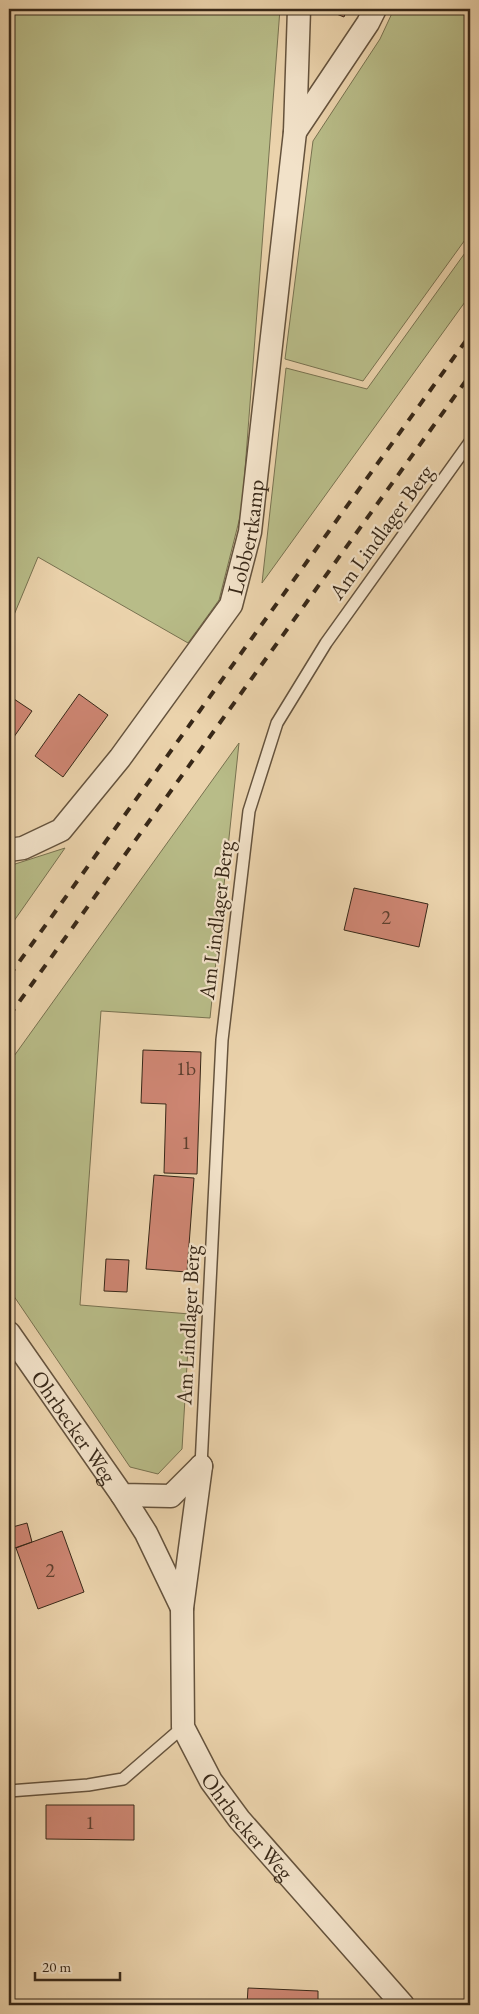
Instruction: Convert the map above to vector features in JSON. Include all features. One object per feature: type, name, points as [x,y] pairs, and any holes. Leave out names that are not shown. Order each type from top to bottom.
[{"type":"street","name":"Lobbertkamp","points":[[9,850],[23,848],[61,830],[120,758],[231,605],[250,532],[295,132],[299,9]]},
{"type":"street","name":"Lobbertkamp","points":[[295,132],[368,24],[375,9]]},
{"type":"street","name":"Ohrbecker Weg","points":[[9,1333],[122,1495],[146,1533],[182,1608]]},
{"type":"street","name":"Ohrbecker Weg","points":[[122,1495],[171,1496],[201,1466]]},
{"type":"street","name":"Ohrbecker Weg","points":[[201,1466],[182,1608],[184,1727],[211,1781],[239,1819],[403,2005]]},
{"type":"lane","name":"Am Lindlager Berg","points":[[201,1466],[222,1040],[249,811],[277,723],[326,643],[470,442]]},
{"type":"lane","points":[[9,1791],[88,1785],[123,1779],[184,1727]]},
{"type":"green space","points":[[9,9],[280,9],[242,509],[219,600],[188,643],[38,557],[9,627]]},
{"type":"green space","points":[[394,9],[470,9],[470,233],[363,381],[285,359],[313,141],[380,39]]},
{"type":"green space","points":[[470,246],[470,295],[262,583],[286,368],[367,389]]},
{"type":"green space","points":[[239,743],[210,1018],[101,1011],[80,1305],[190,1314],[182,1449],[158,1474],[130,1467],[9,1289],[9,1063]]},
{"type":"green space","points":[[65,848],[9,928],[9,866]]},
{"type":"building","points":[[324,9],[347,9],[344,17]]},
{"type":"building","points":[[79,694],[108,715],[63,777],[35,756]]},
{"type":"building","points":[[11,697],[32,711],[9,744],[9,700]]},
{"type":"building","points":[[354,888],[428,904],[419,947],[344,930]]},
{"type":"building","points":[[143,1050],[201,1052],[197,1174],[164,1173],[166,1104],[141,1103]]},
{"type":"building","points":[[154,1175],[194,1178],[187,1272],[146,1269]]},
{"type":"building","points":[[106,1259],[129,1260],[127,1292],[104,1291]]},
{"type":"building","points":[[27,1523],[32,1542],[9,1550],[9,1528]]},
{"type":"building","points":[[62,1531],[84,1592],[38,1609],[16,1548]]},
{"type":"building","points":[[46,1805],[134,1805],[134,1840],[46,1839]]},
{"type":"building","points":[[248,1988],[318,1991],[318,2005],[247,2005]]},
{"type":"railway","points":[[9,976],[470,335]]},
{"type":"railway","points":[[9,1016],[470,375]]}]
